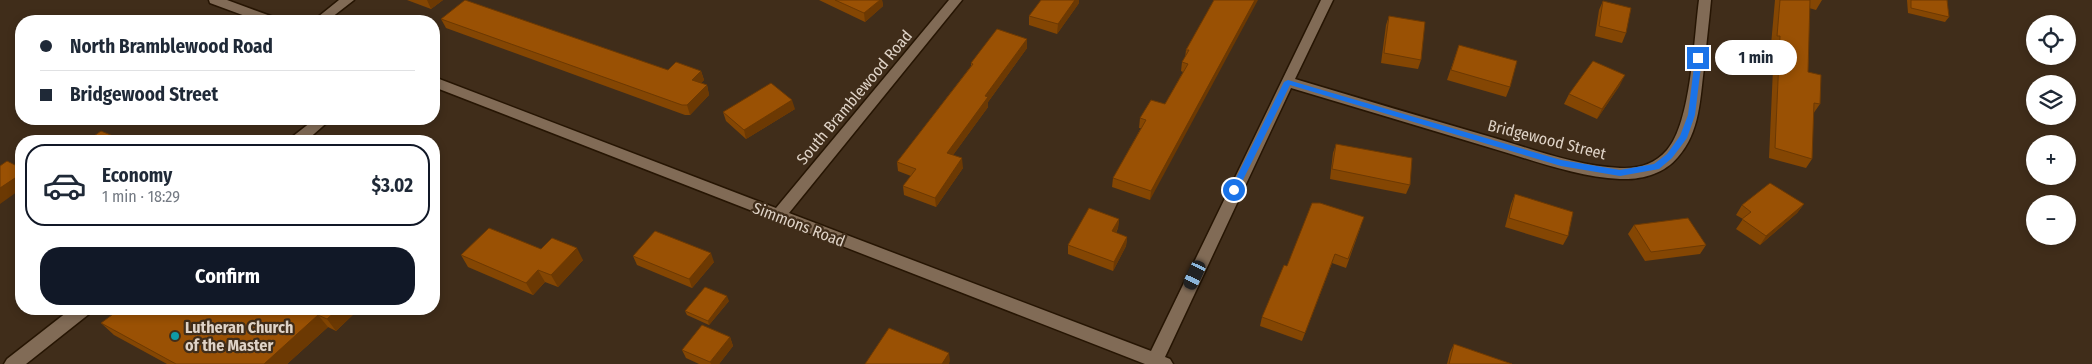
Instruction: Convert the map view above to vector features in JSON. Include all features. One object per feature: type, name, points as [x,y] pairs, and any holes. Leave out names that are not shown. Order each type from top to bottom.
[{"type":"street","points":[[327,15],[348,0]]},
{"type":"street","name":"South Bramblewood Road","points":[[778,216],[956,0]]},
{"type":"street","points":[[1160,362],[1234,190],[1327,0]]},
{"type":"street","name":"Bridgewood Street","points":[[1288,82],[1561,163],[1620,173],[1638,171],[1656,167],[1670,156],[1684,136],[1692,115],[1706,0]]},
{"type":"street","points":[[224,1],[257,15]]},
{"type":"street","name":"Simmons Road","points":[[440,84],[1160,362]]},
{"type":"street","points":[[304,135],[317,125]]},
{"type":"street","points":[[23,362],[76,315]]},
{"type":"building","points":[[465,0],[668,70],[676,62],[701,71],[692,80],[707,85],[687,105],[682,105],[441,19]]},
{"type":"building","points":[[835,0],[880,0],[864,13]]},
{"type":"building","points":[[1041,0],[1075,0],[1058,24],[1029,16]]},
{"type":"building","points":[[1214,0],[1255,0],[1151,191],[1113,178],[1146,120],[1140,118],[1151,100],[1165,104],[1188,64],[1182,62],[1189,50],[1186,50]]},
{"type":"building","points":[[1780,0],[1810,0],[1808,72],[1821,75],[1820,104],[1814,103],[1812,159],[1775,148],[1780,36],[1777,36]]},
{"type":"building","points":[[1911,0],[1947,0],[1949,17],[1911,8]]},
{"type":"building","points":[[1603,1],[1631,8],[1626,33],[1599,26]]},
{"type":"building","points":[[1389,16],[1425,22],[1421,60],[1384,53]]},
{"type":"building","points":[[997,29],[1027,39],[985,96],[988,97],[947,153],[962,158],[935,198],[903,186],[916,169],[897,162],[973,64],[971,63]]},
{"type":"building","points":[[1459,45],[1517,61],[1510,87],[1451,70]]},
{"type":"building","points":[[1593,61],[1625,75],[1602,109],[1569,94]]},
{"type":"building","points":[[771,83],[792,100],[744,130],[723,112]]},
{"type":"building","points":[[101,131],[111,135],[95,135]]},
{"type":"building","points":[[1336,144],[1412,158],[1410,185],[1332,169]]},
{"type":"building","points":[[7,161],[15,165],[15,178],[0,188],[0,166]]},
{"type":"building","points":[[1770,183],[1804,204],[1766,236],[1742,219],[1751,212],[1742,205]]},
{"type":"building","points":[[1515,194],[1573,212],[1568,236],[1509,218]]},
{"type":"building","points":[[1312,203],[1320,203],[1364,217],[1348,259],[1335,254],[1305,333],[1262,317],[1284,265],[1287,266]]},
{"type":"building","points":[[1089,208],[1119,219],[1112,231],[1127,237],[1114,262],[1068,245]]},
{"type":"building","points":[[1688,218],[1706,245],[1651,252],[1634,225]]},
{"type":"building","points":[[489,228],[541,249],[552,238],[577,248],[551,275],[538,270],[526,283],[461,255]]},
{"type":"building","points":[[655,231],[711,253],[689,279],[633,256]]},
{"type":"building","points":[[705,287],[727,296],[708,321],[685,311]]},
{"type":"building","name":"Lutheran Church of the Master","points":[[112,315],[318,315],[264,364],[176,364],[101,323]]},
{"type":"building","name":"Lutheran Church of the Master","points":[[318,315],[331,315],[327,319]]},
{"type":"building","points":[[702,325],[730,337],[710,362],[682,350]]},
{"type":"building","points":[[889,328],[949,353],[942,364],[865,364]]},
{"type":"building","points":[[1454,344],[1512,364],[1449,364]]},
{"type":"place","name":"Lutheran Church of the Master","points":[[175,336]]},
{"type":"route","points":[[1234,190],[1288,82],[1561,163],[1620,173],[1656,167],[1670,156],[1684,136],[1692,115],[1698,58]]}]
